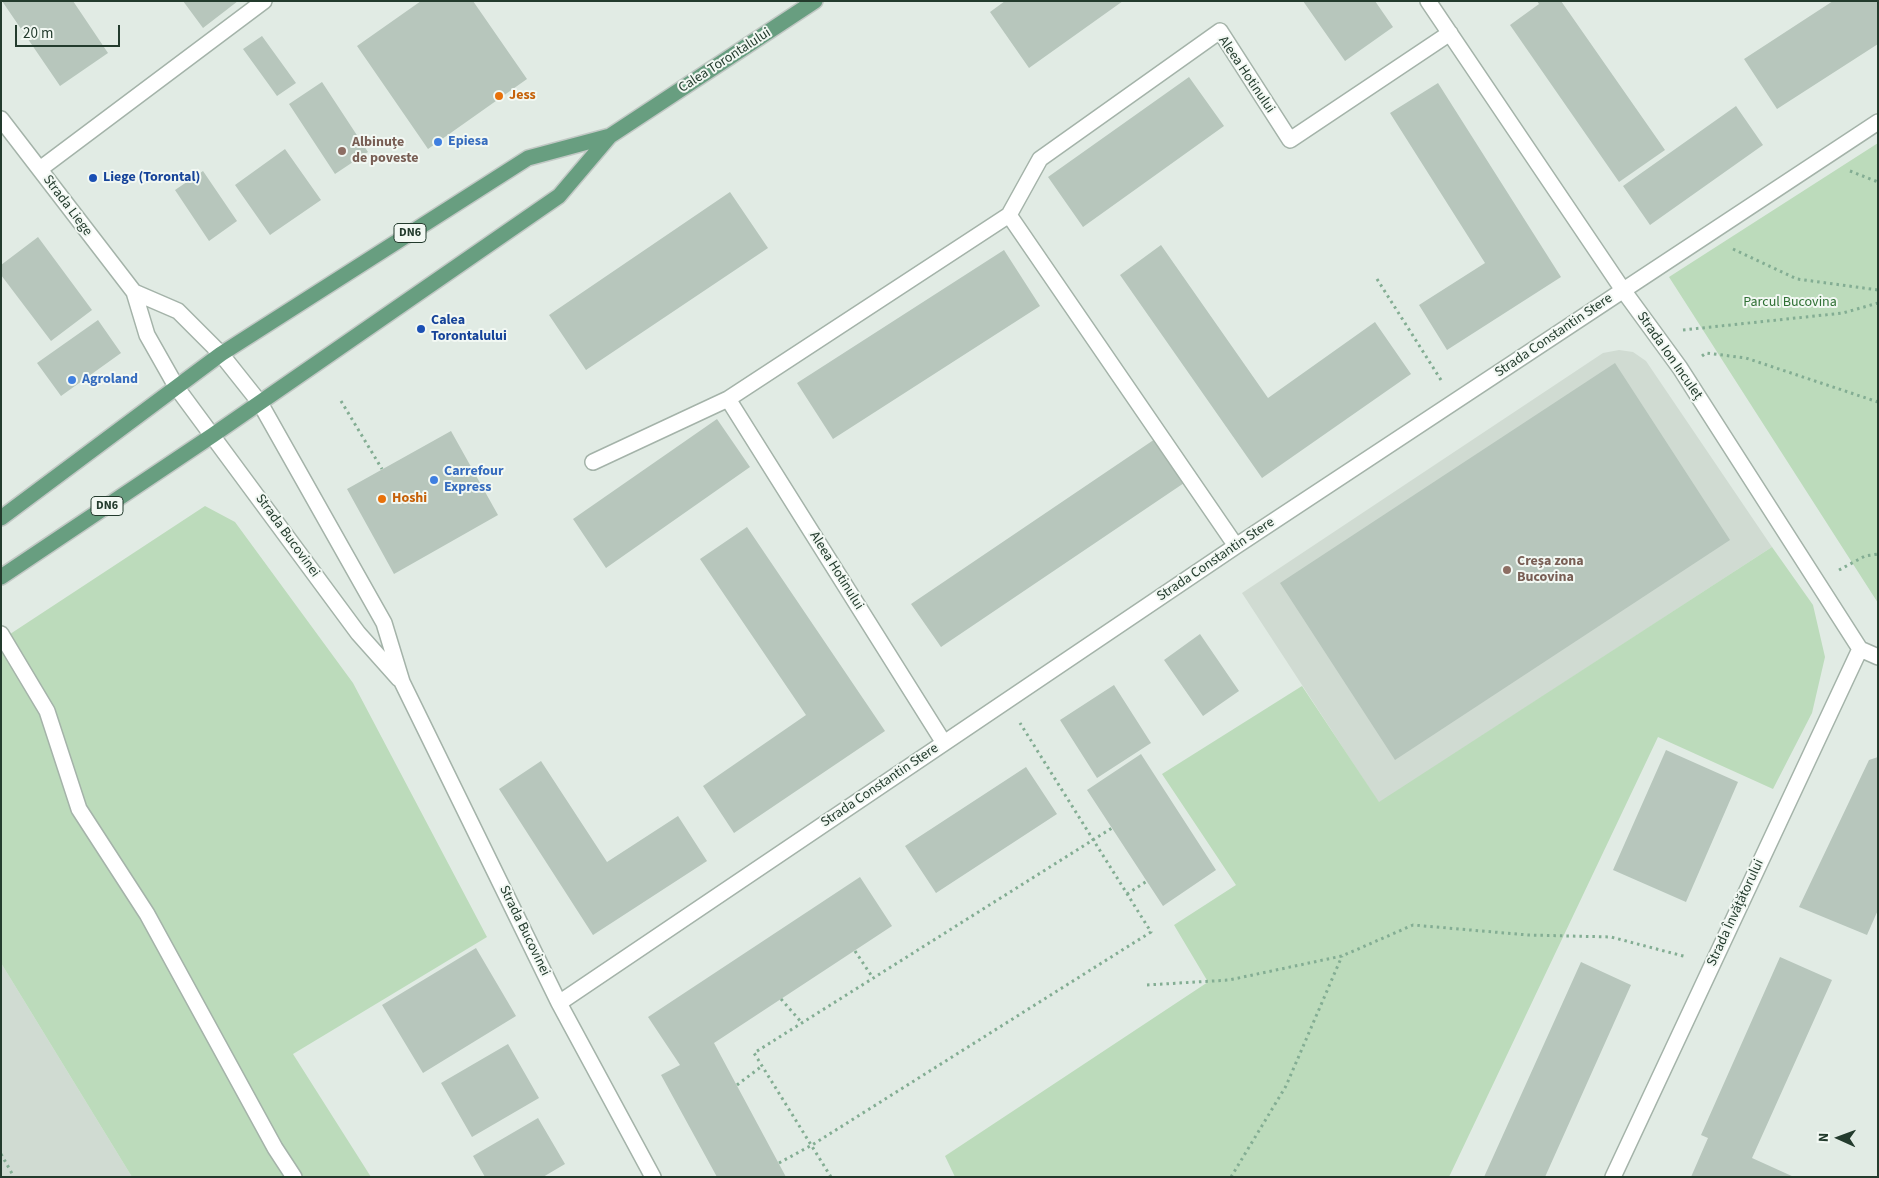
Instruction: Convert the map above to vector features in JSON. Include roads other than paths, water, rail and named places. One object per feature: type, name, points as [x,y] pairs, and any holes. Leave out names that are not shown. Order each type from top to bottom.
[{"type":"main road","name":"Calea Torontalului","points":[[1,577],[260,403],[559,196],[610,136],[815,1]]},
{"type":"main road","name":"Calea Torontalului","points":[[1,518],[222,354],[528,158],[610,136]]},
{"type":"street","points":[[40,169],[264,1]]},
{"type":"street","name":"Strada Ion Inculeț","points":[[1428,1],[1623,290],[1680,368],[1860,649]]},
{"type":"street","name":"Aleea Hotinului","points":[[593,462],[728,399],[1009,214],[1040,160],[1220,31],[1290,140],[1450,33]]},
{"type":"street","name":"Strada Liege","points":[[1,119],[134,292],[146,335],[177,388]]},
{"type":"street","name":"Strada Constantin Stere","points":[[559,1003],[1236,546],[1878,122]]},
{"type":"street","points":[[1009,214],[1236,546]]},
{"type":"street","name":"Strada Liege","points":[[134,292],[178,311],[222,354],[260,403]]},
{"type":"street","name":"Strada Bucovinei","points":[[177,388],[358,633],[402,682]]},
{"type":"street","name":"Aleea Hotinului","points":[[728,399],[944,743]]},
{"type":"street","name":"Strada Bucovinei","points":[[260,403],[384,623],[402,682],[559,1003],[653,1177]]},
{"type":"street","points":[[1,634],[47,710],[79,809],[147,914],[275,1148],[294,1177]]},
{"type":"street","points":[[1860,649],[1878,657]]},
{"type":"street","name":"Strada Învățătorului","points":[[1613,1177],[1860,649]]},
{"type":"place","name":"Jess","points":[[499,96]]},
{"type":"place","name":"Epiesa","points":[[438,142]]},
{"type":"place","name":"Albinuțe de poveste","points":[[342,151]]},
{"type":"place","name":"Liege (Torontal)","points":[[93,178]]},
{"type":"place","name":"Calea Torontalului","points":[[421,329]]},
{"type":"place","name":"Agroland","points":[[72,380]]},
{"type":"place","name":"Carrefour Express","points":[[434,480]]},
{"type":"place","name":"Hoshi","points":[[382,499]]},
{"type":"place","name":"Creșa zona Bucovina","points":[[1507,570]]},
{"type":"park label","name":"Parcul Bucovina","points":[[1790,303]]}]
